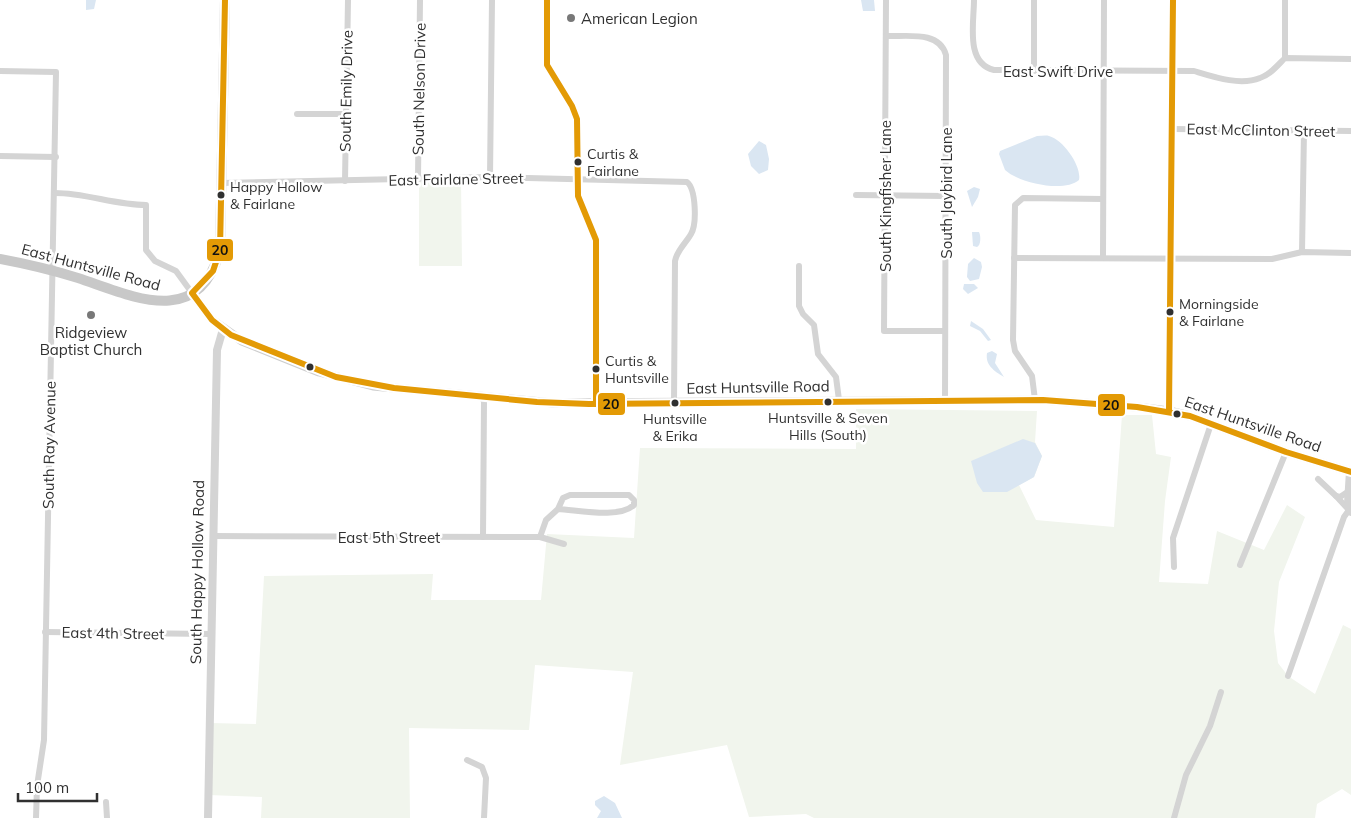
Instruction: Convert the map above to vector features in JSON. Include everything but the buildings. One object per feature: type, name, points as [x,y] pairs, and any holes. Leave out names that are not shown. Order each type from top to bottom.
[{"type":"main road","points":[[192,293],[213,272],[220,250],[225,0]]},
{"type":"main road","name":"East Huntsville Road","points":[[0,259],[53,270],[155,302],[179,299],[192,293],[203,309],[223,329],[242,341],[336,378],[373,386],[482,397],[596,404],[839,400],[1073,401],[1169,411],[1211,424],[1286,452],[1351,471]]},
{"type":"street","name":"South Emily Drive","points":[[345,181],[348,0]]},
{"type":"street","name":"South Nelson Drive","points":[[418,179],[420,0]]},
{"type":"street","points":[[490,177],[492,0]]},
{"type":"street","points":[[547,0],[547,65],[572,106],[577,119],[577,179],[580,206],[594,232],[596,240],[596,404]]},
{"type":"street","name":"South Kingfisher Lane","points":[[886,0],[884,331],[945,331]]},
{"type":"street","name":"East Swift Drive","points":[[974,0],[974,48],[978,61],[994,70],[1194,71],[1221,79],[1252,80],[1266,75],[1285,58]]},
{"type":"street","points":[[1034,0],[1034,71]]},
{"type":"street","points":[[1102,258],[1104,0]]},
{"type":"street","points":[[1169,411],[1173,0]]},
{"type":"street","points":[[1285,0],[1285,58],[1351,59]]},
{"type":"street","name":"South Jaybird Lane","points":[[886,36],[929,37],[937,41],[945,50],[945,400]]},
{"type":"street","name":"South Ray Avenue","points":[[0,72],[56,72],[56,157],[44,740],[37,786],[36,818]]},
{"type":"street","points":[[297,114],[345,114]]},
{"type":"street","name":"East McClinton Street","points":[[1171,129],[1351,131]]},
{"type":"street","points":[[1302,252],[1304,130]]},
{"type":"street","points":[[0,156],[56,157]]},
{"type":"street","name":"East Fairlane Street","points":[[221,183],[490,177],[682,180],[690,185],[694,192],[694,227],[692,233],[676,255],[675,261],[674,403]]},
{"type":"street","points":[[55,193],[78,194],[129,205],[146,205],[146,250],[155,262],[176,271],[192,293]]},
{"type":"street","points":[[856,195],[946,196]]},
{"type":"street","points":[[1035,400],[1032,376],[1015,351],[1013,340],[1014,210],[1018,201],[1030,198],[1103,199]]},
{"type":"street","points":[[1014,258],[1272,259],[1302,252],[1351,253]]},
{"type":"street","points":[[799,266],[799,306],[803,314],[814,325],[818,354],[836,376],[839,400]]},
{"type":"street","name":"South Happy Hollow Road","points":[[208,818],[210,634],[217,350],[223,329]]},
{"type":"street","points":[[482,397],[483,537]]},
{"type":"street","points":[[1174,567],[1173,538],[1211,424]]},
{"type":"street","points":[[1240,565],[1286,452]]},
{"type":"street","name":"East Huntsville Road","points":[[1350,511],[1351,471]]},
{"type":"street","points":[[1288,676],[1344,517],[1350,511],[1318,480]]},
{"type":"street","points":[[1336,496],[1340,497],[1349,491]]},
{"type":"street","points":[[540,537],[546,520],[558,509],[563,498],[570,495],[629,495],[634,500],[634,506],[628,511],[617,513],[558,509]]},
{"type":"street","name":"East 5th Street","points":[[213,536],[540,537],[564,544]]},
{"type":"street","name":"East 4th Street","points":[[45,632],[210,634]]},
{"type":"street","points":[[1174,818],[1186,775],[1210,726],[1221,692]]},
{"type":"street","points":[[467,760],[482,767],[486,778],[484,818]]},
{"type":"street","points":[[106,802],[107,818]]},
{"type":"shaded area","points":[[86,0],[96,0],[94,9],[86,10]]},
{"type":"shaded area","points":[[861,0],[874,0],[875,11],[863,11]]},
{"type":"shaded area","points":[[1037,136],[1049,136],[1066,148],[1078,168],[1079,180],[1063,186],[1042,185],[1020,179],[1005,170],[999,154],[1000,151]]},
{"type":"shaded area","points":[[759,141],[766,145],[769,159],[768,170],[759,174],[751,166],[748,154]]},
{"type":"shaded area","points":[[461,178],[462,266],[419,266],[419,179]]},
{"type":"shaded area","points":[[974,187],[980,189],[972,207],[967,191]]},
{"type":"shaded area","points":[[972,232],[979,232],[980,234],[980,242],[977,247],[973,246]]},
{"type":"shaded area","points":[[974,258],[981,262],[982,267],[979,279],[970,281],[967,277],[968,264]]},
{"type":"shaded area","points":[[964,284],[974,284],[978,288],[968,294],[963,289]]},
{"type":"shaded area","points":[[971,321],[983,329],[991,340],[988,341],[980,331],[970,326]]},
{"type":"shaded area","points":[[992,351],[997,354],[995,363],[1004,377],[994,370],[987,361],[987,353]]},
{"type":"shaded area","points":[[856,409],[1037,411],[1035,442],[1042,456],[1034,477],[1019,485],[1036,520],[1114,527],[1122,415],[1152,415],[1156,454],[1171,457],[1165,501],[1159,582],[1208,584],[1217,531],[1264,550],[1287,505],[1305,517],[1279,582],[1274,631],[1278,663],[1288,676],[1315,694],[1343,625],[1351,629],[1351,795],[1342,789],[1317,804],[1315,818],[814,818],[806,814],[749,817],[727,745],[620,765],[633,672],[535,665],[529,730],[409,728],[410,818],[261,818],[262,797],[208,795],[209,723],[256,724],[264,576],[433,574],[431,600],[541,600],[547,534],[634,538],[640,448],[856,449]]},
{"type":"shaded area","points":[[1023,439],[1035,443],[1042,456],[1034,477],[1007,492],[983,492],[977,483],[971,461]]},
{"type":"shaded area","points":[[604,796],[615,803],[622,818],[597,818],[601,811],[595,805],[595,801]]},
{"type":"transit line","name":"20","points":[[225,0],[220,250],[213,271],[192,293],[212,320],[231,335],[336,377],[394,388],[537,402],[589,404],[1043,400],[1137,407],[1190,416],[1286,452],[1351,472]]},
{"type":"transit line","name":"20","points":[[547,0],[547,65],[572,106],[577,119],[578,196],[596,240],[596,404]]},
{"type":"transit line","name":"20","points":[[1169,411],[1173,0]]},
{"type":"place","name":"American Legion","points":[[571,18]]},
{"type":"place","name":"Curtis & Fairlane","points":[[578,162]]},
{"type":"place","name":"Happy Hollow & Fairlane","points":[[221,195]]},
{"type":"place","name":"Morningside & Fairlane","points":[[1170,312]]},
{"type":"place","name":"Ridgeview Baptist Church","points":[[91,315]]},
{"type":"place","name":"Curtis & Huntsville","points":[[596,369]]},
{"type":"place","name":"Huntsville & Seven Hills (South)","points":[[828,402]]},
{"type":"place","name":"Huntsville & Erika","points":[[675,403]]}]
